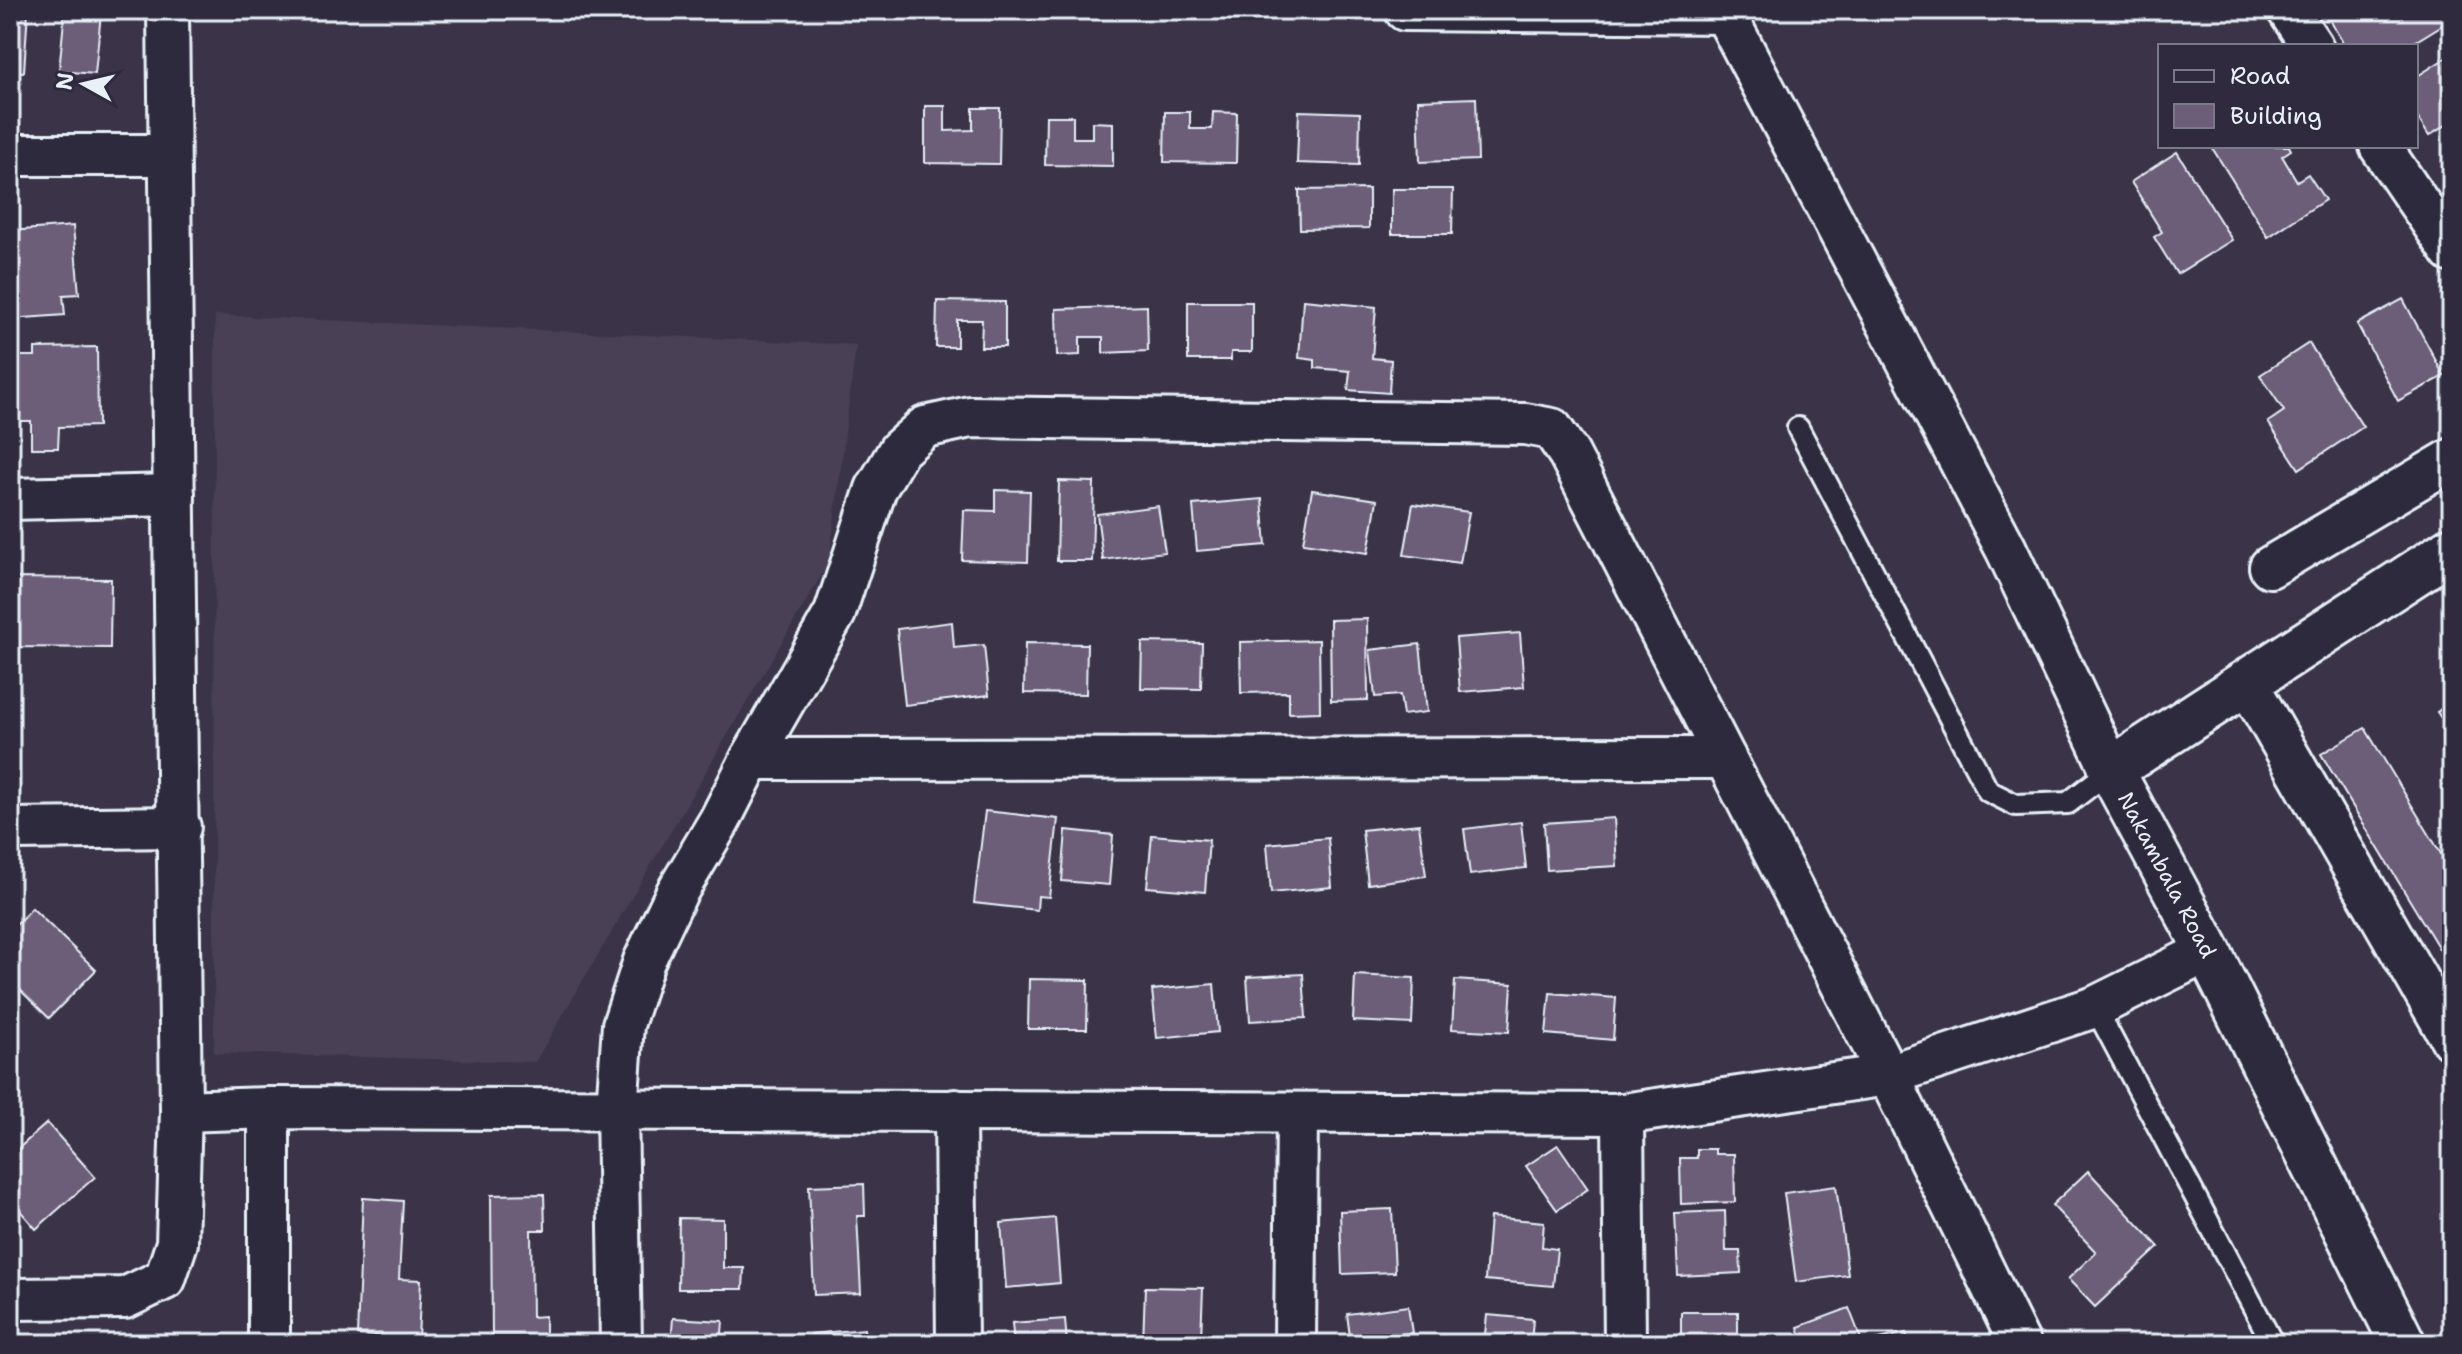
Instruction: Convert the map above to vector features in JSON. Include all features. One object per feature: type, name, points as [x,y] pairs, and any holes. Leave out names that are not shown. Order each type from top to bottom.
[{"type":"main road","name":"Nakambala Road","points":[[2403,1344],[2208,951],[2111,770],[2452,549]]},
{"type":"street","points":[[10,1299],[125,1298],[165,1279],[177,1243],[181,1111],[180,827],[168,10]]},
{"type":"street","points":[[1405,10],[1724,12],[2006,549],[2111,770]]},
{"type":"street","points":[[2288,10],[2311,44]]},
{"type":"street","points":[[2381,148],[2452,252]]},
{"type":"street","points":[[10,155],[169,155]]},
{"type":"street","points":[[621,1344],[617,1109],[623,1025],[644,961],[677,892],[835,613],[876,489],[899,450],[925,427],[970,417],[1525,424],[1552,429],[1569,454],[1888,1075],[2020,1344]]},
{"type":"street","points":[[2270,567],[2452,459]]},
{"type":"street","points":[[10,499],[174,495]]},
{"type":"street","points":[[2246,681],[2448,1026]]},
{"type":"street","points":[[751,759],[1725,758]]},
{"type":"street","points":[[10,829],[180,827]]},
{"type":"street","points":[[181,1111],[269,1108],[1623,1114],[1888,1075],[2095,1007],[2208,951]]},
{"type":"street","points":[[269,1108],[269,1344]]},
{"type":"street","points":[[955,1110],[957,1344]]},
{"type":"street","points":[[1295,1344],[1297,1113]]},
{"type":"street","points":[[1623,1114],[1625,1344]]},
{"type":"lane","points":[[1798,428],[1988,791],[2016,805],[2068,803],[2111,770]]},
{"type":"lane","points":[[2095,1007],[2273,1344]]},
{"type":"shaded area","points":[[215,315],[856,345],[829,562],[535,1062],[214,1053]]},
{"type":"building","points":[[10,10],[28,10],[24,72],[10,71]]},
{"type":"building","points":[[65,10],[101,13],[95,74],[59,71]]},
{"type":"building","points":[[2333,10],[2452,10],[2452,19],[2411,44],[2344,44],[2326,14]]},
{"type":"building","points":[[2452,54],[2452,121],[2429,136],[2418,118],[2418,76]]},
{"type":"building","points":[[1476,98],[1478,160],[1420,162],[1418,100]]},
{"type":"building","points":[[925,106],[945,106],[945,131],[973,130],[973,108],[1000,108],[999,164],[925,163]]},
{"type":"building","points":[[1299,111],[1360,113],[1359,165],[1297,163]]},
{"type":"building","points":[[1165,112],[1190,112],[1190,129],[1212,129],[1213,112],[1237,113],[1236,163],[1164,162]]},
{"type":"building","points":[[1046,116],[1073,116],[1073,138],[1092,138],[1092,122],[1113,123],[1113,166],[1045,165]]},
{"type":"building","points":[[2212,148],[2290,148],[2282,156],[2297,181],[2308,174],[2325,200],[2268,237]]},
{"type":"building","points":[[2177,152],[2232,240],[2177,274],[2154,237],[2162,232],[2131,182]]},
{"type":"building","points":[[1369,189],[1369,228],[1300,229],[1299,190]]},
{"type":"building","points":[[1392,189],[1453,189],[1452,234],[1392,234]]},
{"type":"building","points":[[73,226],[79,294],[63,295],[65,315],[10,319],[10,231]]},
{"type":"building","points":[[2403,299],[2444,376],[2398,401],[2357,324]]},
{"type":"building","points":[[1303,300],[1376,307],[1372,358],[1391,360],[1389,393],[1348,390],[1350,371],[1315,368],[1315,360],[1299,358]]},
{"type":"building","points":[[937,301],[1005,302],[1005,347],[981,347],[982,320],[957,320],[957,347],[936,347]]},
{"type":"building","points":[[1188,302],[1252,302],[1252,352],[1231,352],[1231,360],[1188,360]]},
{"type":"building","points":[[1147,306],[1148,351],[1103,353],[1103,337],[1080,337],[1080,355],[1057,356],[1056,309]]},
{"type":"building","points":[[2309,343],[2363,427],[2299,469],[2268,422],[2284,411],[2260,375]]},
{"type":"building","points":[[97,347],[98,426],[59,427],[58,448],[31,448],[31,421],[10,421],[10,356],[35,356],[35,348]]},
{"type":"building","points":[[1059,481],[1094,482],[1092,561],[1057,561]]},
{"type":"building","points":[[995,490],[1030,491],[1028,562],[962,560],[964,510],[995,511]]},
{"type":"building","points":[[1312,490],[1377,500],[1368,553],[1303,543]]},
{"type":"building","points":[[1262,499],[1266,545],[1197,551],[1193,505]]},
{"type":"building","points":[[1413,504],[1469,512],[1460,563],[1404,555]]},
{"type":"building","points":[[1158,506],[1165,552],[1103,560],[1097,514]]},
{"type":"building","points":[[10,578],[111,579],[110,648],[10,647]]},
{"type":"building","points":[[1367,619],[1368,700],[1331,701],[1330,620]]},
{"type":"building","points":[[952,622],[954,648],[984,645],[989,695],[905,705],[897,629]]},
{"type":"building","points":[[1520,633],[1524,687],[1460,692],[1456,638]]},
{"type":"building","points":[[1319,640],[1320,712],[1289,713],[1289,692],[1241,693],[1240,642]]},
{"type":"building","points":[[1142,642],[1202,643],[1201,689],[1141,688]]},
{"type":"building","points":[[1025,643],[1087,644],[1086,694],[1024,693]]},
{"type":"building","points":[[1420,644],[1427,712],[1403,715],[1400,695],[1375,697],[1370,650]]},
{"type":"building","points":[[2452,701],[2452,734],[2437,712]]},
{"type":"building","points":[[2365,728],[2452,872],[2452,970],[2321,754]]},
{"type":"building","points":[[985,811],[1058,819],[1049,897],[1038,896],[1037,910],[974,903]]},
{"type":"building","points":[[1614,818],[1617,866],[1547,870],[1544,823]]},
{"type":"building","points":[[1521,822],[1526,868],[1470,875],[1464,829]]},
{"type":"building","points":[[1419,824],[1426,876],[1368,884],[1362,830]]},
{"type":"building","points":[[1066,830],[1113,835],[1109,885],[1062,881]]},
{"type":"building","points":[[1152,835],[1209,840],[1205,892],[1147,887]]},
{"type":"building","points":[[1328,838],[1332,887],[1271,893],[1267,844]]},
{"type":"building","points":[[32,908],[96,970],[49,1018],[10,980],[10,931]]},
{"type":"building","points":[[1303,974],[1306,1018],[1250,1021],[1247,977]]},
{"type":"building","points":[[1355,975],[1414,978],[1412,1024],[1353,1021]]},
{"type":"building","points":[[1029,979],[1088,980],[1087,1029],[1028,1029]]},
{"type":"building","points":[[1455,980],[1512,984],[1509,1032],[1452,1029]]},
{"type":"building","points":[[1214,984],[1218,1032],[1157,1038],[1152,990]]},
{"type":"building","points":[[1550,993],[1616,998],[1613,1040],[1546,1034]]},
{"type":"building","points":[[47,1123],[95,1177],[36,1229],[10,1199],[10,1156]]},
{"type":"building","points":[[1558,1145],[1588,1189],[1557,1210],[1526,1166]]},
{"type":"building","points":[[1697,1149],[1715,1149],[1715,1154],[1734,1154],[1735,1202],[1681,1204],[1680,1158],[1697,1158]]},
{"type":"building","points":[[2088,1171],[2159,1247],[2095,1307],[2068,1279],[2096,1252],[2052,1205]]},
{"type":"building","points":[[864,1184],[865,1216],[857,1216],[861,1293],[814,1295],[809,1186]]},
{"type":"building","points":[[1836,1186],[1848,1275],[1796,1282],[1784,1193]]},
{"type":"building","points":[[544,1194],[545,1230],[531,1230],[532,1317],[545,1316],[545,1337],[492,1337],[491,1195]]},
{"type":"building","points":[[363,1198],[403,1201],[399,1279],[421,1280],[418,1338],[357,1335]]},
{"type":"building","points":[[1392,1209],[1395,1272],[1342,1274],[1340,1211]]},
{"type":"building","points":[[1725,1211],[1726,1251],[1740,1251],[1741,1273],[1678,1276],[1675,1213]]},
{"type":"building","points":[[1490,1217],[1544,1222],[1542,1247],[1557,1249],[1553,1286],[1485,1280]]},
{"type":"building","points":[[679,1218],[723,1219],[723,1268],[744,1268],[743,1289],[678,1289]]},
{"type":"building","points":[[1055,1218],[1060,1283],[1006,1288],[1001,1223]]},
{"type":"building","points":[[1145,1287],[1203,1288],[1201,1338],[1231,1339],[1230,1344],[1143,1344]]},
{"type":"building","points":[[1408,1306],[1412,1333],[1399,1334],[1400,1344],[1351,1344],[1347,1314]]},
{"type":"building","points":[[1849,1308],[1861,1339],[1849,1344],[1804,1344],[1798,1327]]},
{"type":"building","points":[[1681,1312],[1738,1312],[1738,1344],[1681,1344]]},
{"type":"building","points":[[1487,1315],[1533,1319],[1531,1344],[1484,1344]]},
{"type":"building","points":[[673,1318],[723,1321],[721,1344],[671,1344]]},
{"type":"building","points":[[1065,1319],[1067,1344],[1014,1344],[1012,1323]]},
{"type":"building","points":[[864,1329],[866,1344],[812,1344],[811,1334]]},
{"type":"building","points":[[1906,1333],[1909,1344],[1866,1342]]}]
